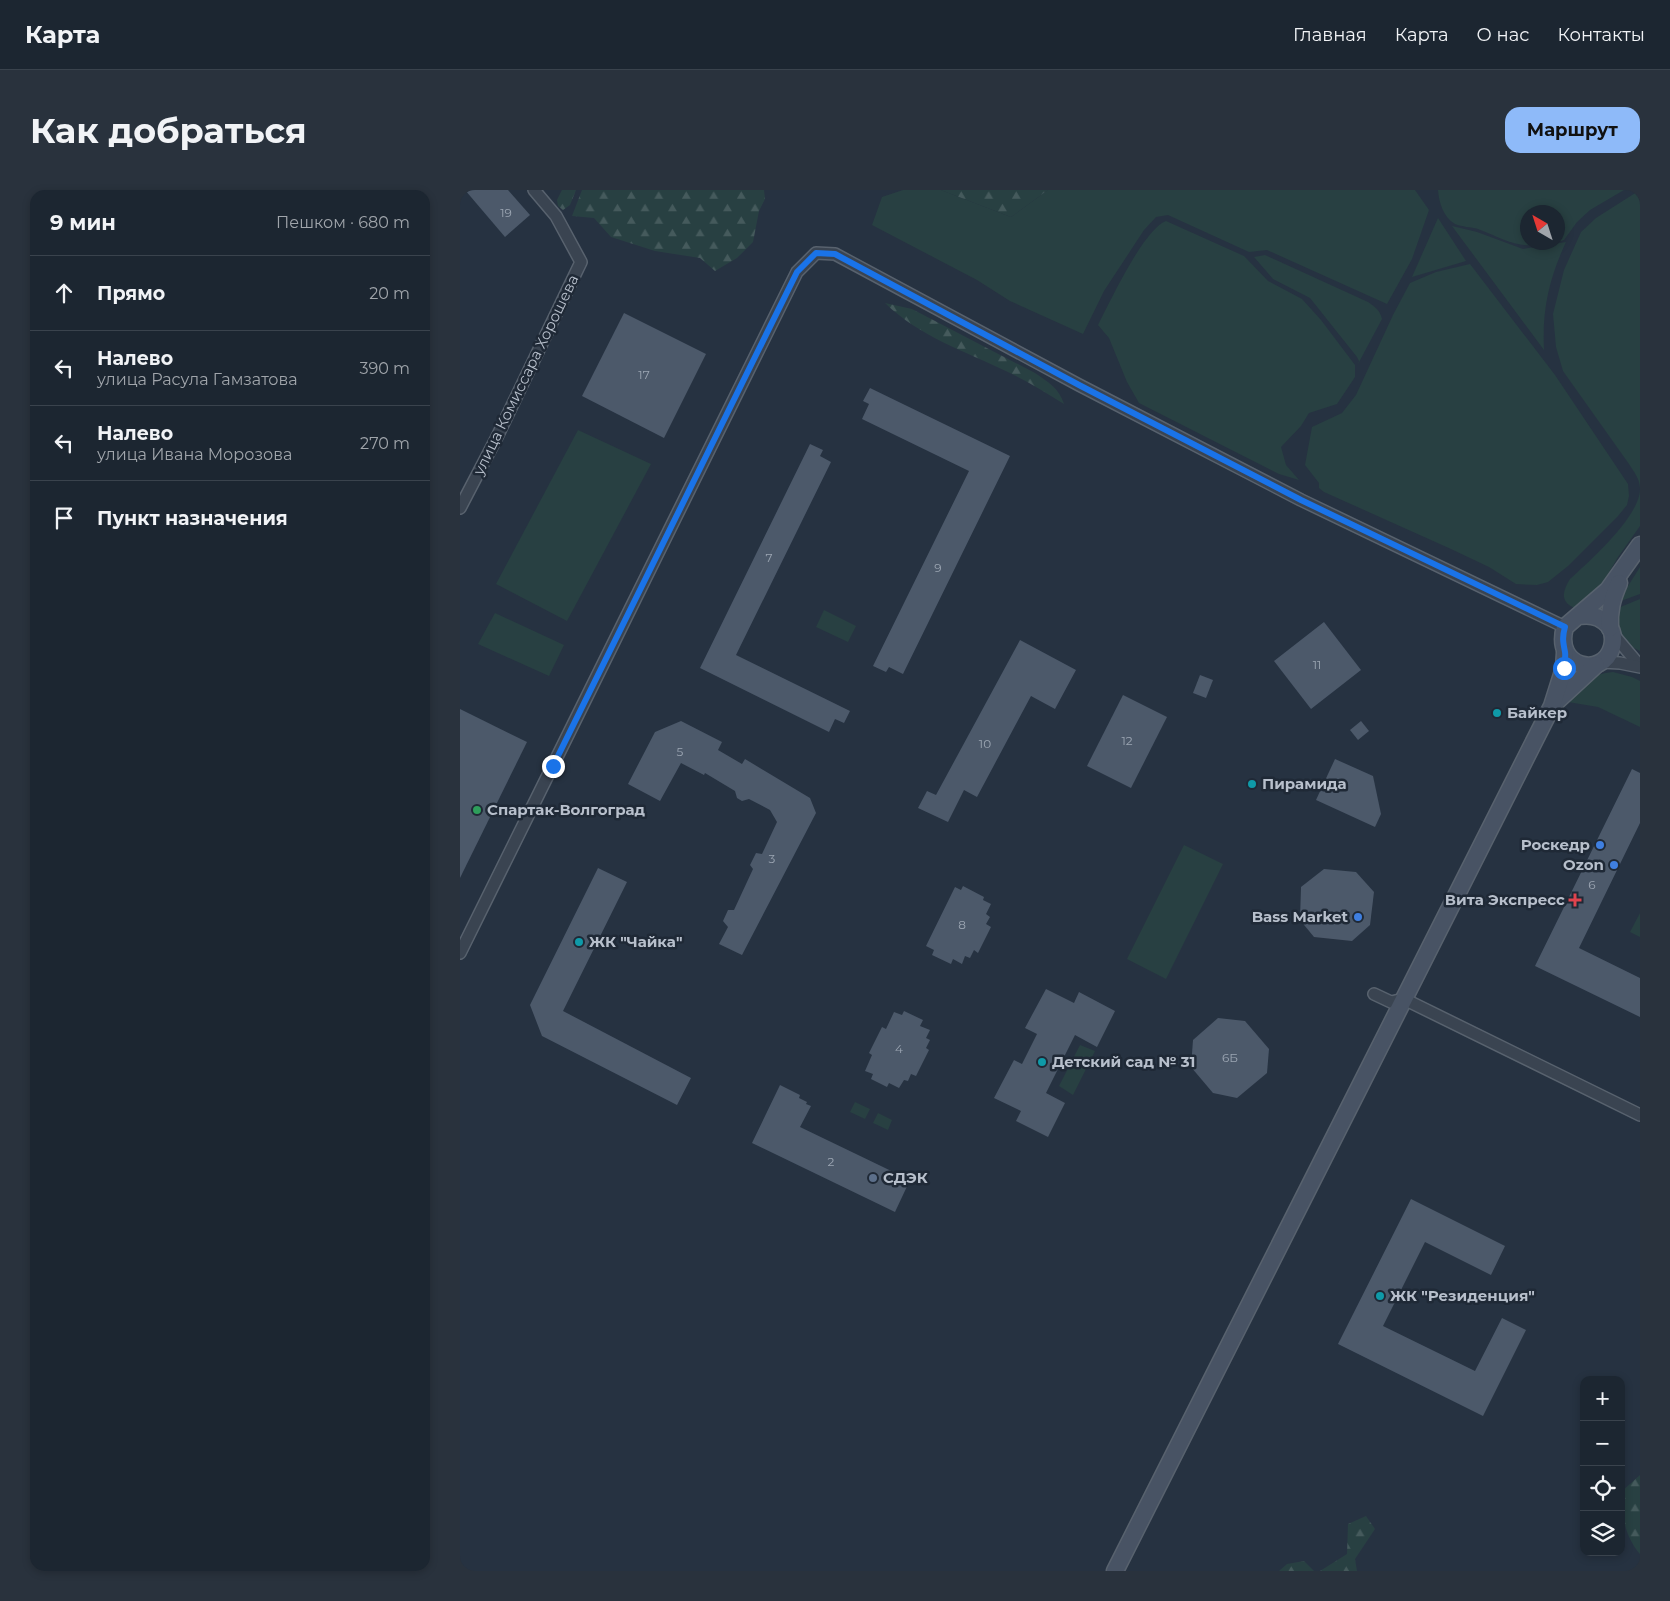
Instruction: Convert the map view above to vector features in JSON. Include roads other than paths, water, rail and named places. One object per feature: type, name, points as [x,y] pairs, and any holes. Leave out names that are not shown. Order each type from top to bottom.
[{"type":"main road","points":[[1115,1571],[1552,706],[1564,668],[1565,653],[1562,636],[1565,627],[1608,590],[1640,545]]},
{"type":"main road","points":[[1552,706],[1565,692],[1607,657],[1611,650],[1613,642],[1609,612],[1612,598],[1626,567]]},
{"type":"main road","points":[[1580,616],[1597,616],[1604,621],[1611,631]]},
{"type":"main road","points":[[1565,653],[1578,664],[1587,666],[1598,663]]},
{"type":"street","name":"улица Комиссара Хорошева","points":[[460,508],[498,437],[581,262],[556,216],[534,190]]},
{"type":"street","points":[[460,954],[797,272],[816,253],[835,254],[1079,385],[1292,495],[1565,627]]},
{"type":"street","points":[[1611,631],[1640,667]]},
{"type":"street","points":[[1598,663],[1620,663],[1640,667]]},
{"type":"street","points":[[1374,994],[1391,1002],[1404,999],[1640,1116]]},
{"type":"place","name":"Байкер","points":[[1497,713]]},
{"type":"place","name":"Пирамида","points":[[1252,784]]},
{"type":"place","name":"Спартак-Волгоград","points":[[477,810]]},
{"type":"place","name":"Роскедр","points":[[1600,845]]},
{"type":"place","name":"Ozon","points":[[1614,865]]},
{"type":"place","name":"Вита Экспресс","points":[[1575,900]]},
{"type":"place","name":"Bass Market","points":[[1358,917]]},
{"type":"place","name":"ЖК \"Чайка\"","points":[[579,942]]},
{"type":"place","name":"Детский сад № 31","points":[[1042,1062]]},
{"type":"place","name":"СДЭК","points":[[873,1178]]},
{"type":"place","name":"ЖК \"Резиденция\"","points":[[1380,1296]]}]
